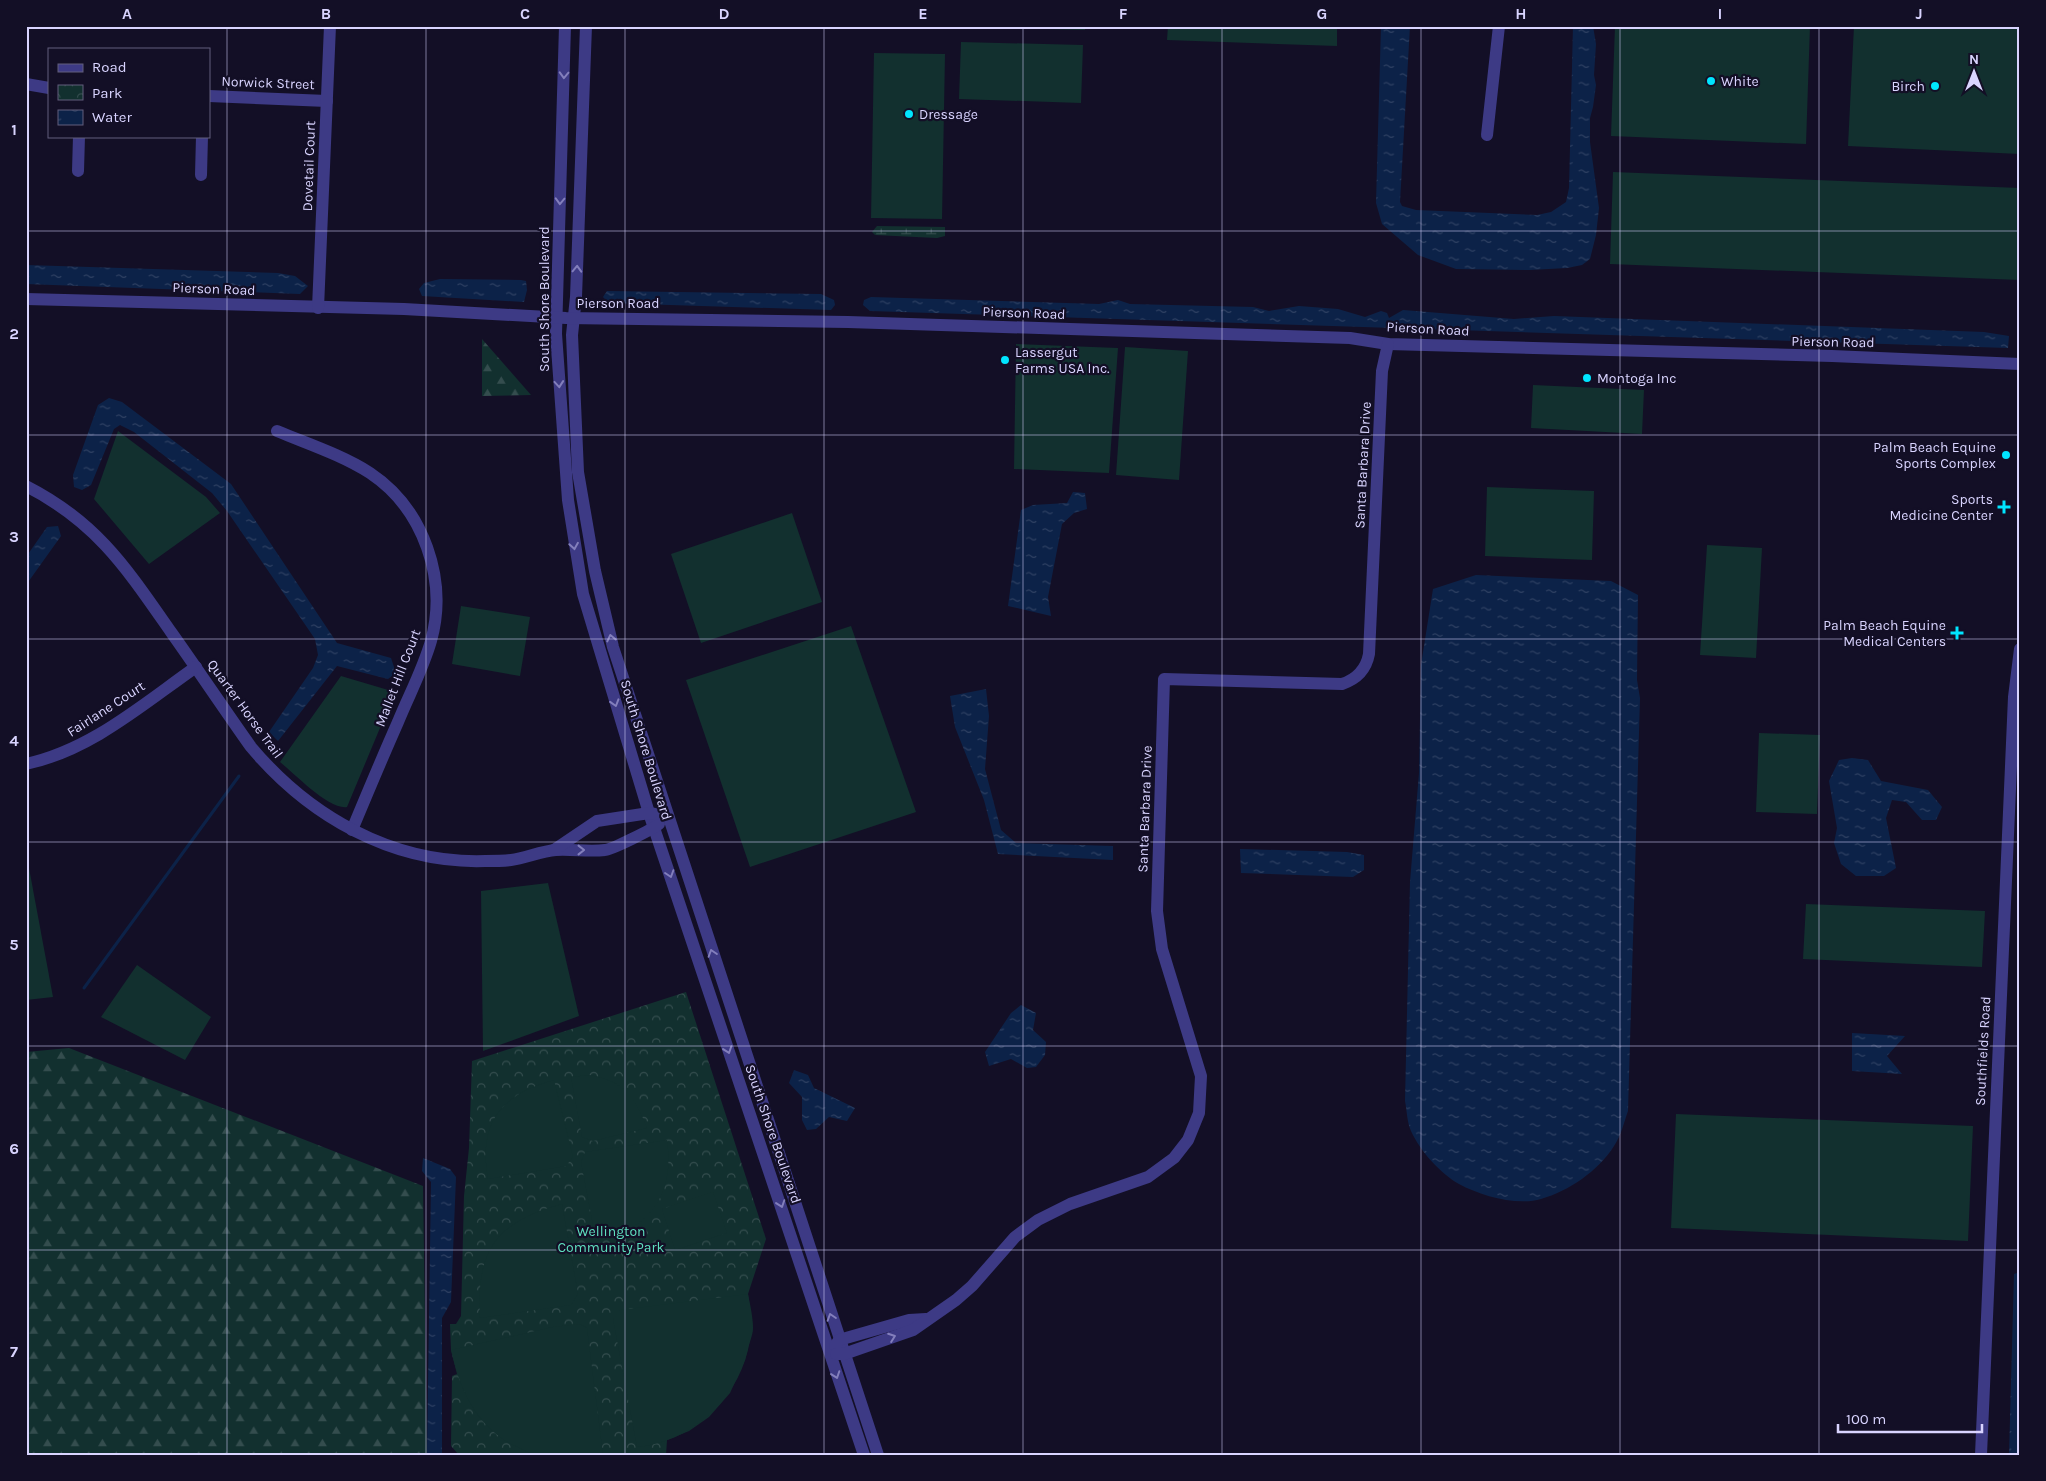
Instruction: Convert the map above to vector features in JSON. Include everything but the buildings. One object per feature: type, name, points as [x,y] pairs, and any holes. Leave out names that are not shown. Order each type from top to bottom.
[{"type":"street","name":"Dovetail Court","points":[[318,308],[330,26]]},
{"type":"street","name":"South Shore Boulevard","points":[[565,26],[556,318],[557,364],[568,500],[583,594],[649,813],[864,1455]]},
{"type":"street","name":"South Shore Boulevard","points":[[586,26],[572,335],[578,472],[595,571],[613,647],[667,818],[878,1455]]},
{"type":"street","points":[[1487,135],[1499,26]]},
{"type":"street","points":[[26,84],[48,88]]},
{"type":"street","name":"Norwick Street","points":[[210,96],[327,101]]},
{"type":"street","points":[[78,171],[79,138]]},
{"type":"street","points":[[201,175],[202,138]]},
{"type":"street","name":"Pierson Road","points":[[26,299],[404,309],[556,318],[848,322],[1350,338],[1388,344],[1851,357],[2020,364]]},
{"type":"street","name":"Santa Barbara Drive","points":[[829,1354],[844,1354],[912,1330],[961,1295],[1015,1237],[1026,1229],[1050,1213],[1070,1204],[1155,1173],[1179,1152],[1194,1127],[1202,1098],[1202,1076],[1162,949],[1157,911],[1164,679],[1342,684],[1355,678],[1365,668],[1369,654],[1382,371],[1388,344]]},
{"type":"street","name":"Mallet Hill Court","points":[[277,431],[354,463],[388,487],[406,508],[421,532],[432,564],[436,606],[431,641],[352,830]]},
{"type":"street","name":"Quarter Horse Trail","points":[[26,486],[76,516],[116,554],[251,747],[270,769],[305,801],[352,830],[406,851],[462,860],[510,860],[554,850],[608,850],[654,828],[667,818]]},
{"type":"street","name":"Southfields Road","points":[[1981,1455],[2013,706],[2020,649]]},
{"type":"street","name":"Fairlane Court","points":[[26,764],[78,746],[100,734],[196,667]]},
{"type":"street","name":"Quarter Horse Trail","points":[[554,850],[597,821],[649,813],[667,818]]},
{"type":"street","name":"Santa Barbara Drive","points":[[839,1340],[909,1320],[926,1319]]},
{"type":"street","points":[[829,1354],[839,1340]]},
{"type":"green space","points":[[1085,26],[1085,30],[961,27]]},
{"type":"green space","points":[[1168,26],[1337,26],[1337,46],[1167,40]]},
{"type":"green space","name":"White","points":[[1615,26],[1810,26],[1806,144],[1611,136]]},
{"type":"green space","name":"Birch","points":[[1854,26],[2020,26],[2020,154],[1848,146]]},
{"type":"green space","points":[[961,42],[1083,45],[1081,103],[959,99]]},
{"type":"green space","name":"Dressage","points":[[874,53],[945,54],[942,219],[871,218]]},
{"type":"green space","points":[[1613,172],[2020,188],[2020,280],[1610,264]]},
{"type":"green space","points":[[877,226],[945,227],[945,236],[937,238],[875,235],[872,232]]},
{"type":"green space","points":[[482,339],[531,395],[482,396]]},
{"type":"green space","points":[[1016,344],[1118,348],[1109,473],[1014,469]]},
{"type":"green space","points":[[1125,347],[1188,351],[1179,480],[1116,475]]},
{"type":"green space","points":[[1533,385],[1644,390],[1642,434],[1531,428]]},
{"type":"green space","points":[[118,431],[206,497],[220,513],[149,564],[94,499]]},
{"type":"green space","points":[[1487,487],[1594,491],[1592,560],[1485,556]]},
{"type":"green space","points":[[792,513],[822,602],[701,643],[671,554]]},
{"type":"green space","points":[[1707,545],[1762,548],[1756,658],[1700,655]]},
{"type":"green space","points":[[461,606],[530,617],[520,676],[452,664]]},
{"type":"green space","points":[[851,626],[916,812],[750,867],[686,680]]},
{"type":"green space","points":[[341,676],[395,692],[347,807],[331,803],[322,797],[280,762]]},
{"type":"green space","points":[[1759,733],[1820,735],[1817,814],[1756,812]]},
{"type":"green space","points":[[26,868],[29,868],[53,997],[26,1000]]},
{"type":"green space","points":[[548,883],[579,1016],[483,1051],[481,891]]},
{"type":"green space","points":[[1806,904],[1985,911],[1982,967],[1803,959]]},
{"type":"green space","points":[[137,965],[211,1017],[185,1060],[101,1017]]},
{"type":"green space","name":"Wellington Community Park","points":[[686,992],[766,1239],[748,1294],[753,1328],[745,1360],[730,1393],[709,1417],[689,1431],[667,1440],[666,1455],[459,1455],[451,1446],[452,1376],[457,1374],[451,1350],[450,1324],[456,1324],[461,1316],[464,1196],[469,1148],[472,1061]]},
{"type":"green space","points":[[69,1048],[423,1186],[427,1455],[26,1455],[26,1052]]},
{"type":"green space","points":[[590,1075],[612,1082],[627,1092],[638,1107],[647,1128],[593,1141],[582,1137],[571,1077]]},
{"type":"green space","points":[[554,1080],[573,1157],[566,1166],[488,1179],[486,1142],[490,1127],[497,1114],[507,1103],[520,1094],[535,1086]]},
{"type":"green space","points":[[1676,1114],[1973,1126],[1968,1241],[1671,1228]]},
{"type":"green space","points":[[667,1140],[667,1177],[655,1207],[631,1228],[615,1236],[596,1241],[581,1162],[585,1152]]},
{"type":"green space","points":[[713,1192],[727,1233],[675,1250],[662,1209]]},
{"type":"green space","points":[[562,1204],[578,1294],[571,1305],[480,1318],[482,1274],[487,1257],[495,1242],[506,1230],[521,1220],[539,1211]]},
{"type":"green space","points":[[748,1294],[753,1328],[752,1336],[742,1369],[733,1387],[708,1416],[692,1428],[656,1444],[637,1447],[613,1319],[620,1310]]},
{"type":"green space","points":[[580,1324],[587,1328],[603,1455],[538,1455],[513,1445],[500,1437],[471,1405],[459,1378],[451,1350],[553,1327]]},
{"type":"water","points":[[1381,26],[1410,26],[1400,202],[1402,206],[1416,210],[1537,215],[1551,212],[1566,202],[1569,188],[1573,26],[1593,26],[1596,44],[1594,75],[1596,85],[1590,118],[1590,142],[1599,208],[1596,235],[1590,259],[1582,265],[1567,268],[1530,270],[1456,269],[1418,255],[1382,224],[1376,203]]},
{"type":"water","points":[[26,265],[278,273],[295,276],[308,286],[300,294],[26,284]]},
{"type":"water","points":[[440,279],[521,280],[526,281],[527,290],[524,302],[422,296],[419,289],[424,283]]},
{"type":"water","points":[[607,291],[821,294],[834,300],[835,305],[831,310],[608,303],[603,297]]},
{"type":"water","points":[[871,297],[1099,304],[1118,300],[1130,304],[1253,307],[1269,311],[1299,306],[1338,309],[1365,317],[1381,311],[1387,313],[1389,318],[1403,310],[1514,319],[1554,316],[1984,332],[2009,336],[2008,348],[870,311],[863,305],[864,300]]},
{"type":"water","points":[[109,398],[122,402],[231,484],[337,643],[391,658],[396,673],[388,679],[337,666],[278,741],[269,732],[313,668],[318,655],[315,639],[227,511],[212,493],[134,432],[120,425],[114,429],[91,485],[82,490],[74,487],[73,475],[98,405]]},
{"type":"water","points":[[1073,492],[1085,493],[1087,509],[1074,513],[1062,524],[1048,597],[1051,616],[1008,606],[1021,510],[1033,505],[1067,503]]},
{"type":"water","points":[[58,526],[61,536],[26,585],[26,557],[47,527]]},
{"type":"water","points":[[1476,575],[1611,581],[1638,595],[1637,680],[1640,698],[1628,1111],[1616,1142],[1600,1164],[1582,1179],[1562,1191],[1531,1201],[1499,1199],[1452,1180],[1425,1154],[1415,1139],[1409,1124],[1405,1101],[1410,882],[1419,773],[1421,665],[1433,589]]},
{"type":"water","points":[[986,689],[989,716],[985,769],[1001,830],[1016,843],[1113,846],[1113,860],[998,854],[984,800],[955,727],[950,696]]},
{"type":"water","points":[[1852,758],[1868,760],[1881,781],[1928,790],[1942,807],[1936,820],[1922,820],[1906,802],[1892,800],[1886,818],[1896,868],[1884,876],[1856,876],[1841,864],[1834,843],[1837,828],[1829,781],[1839,760]]},
{"type":"water","points":[[1240,849],[1347,852],[1364,855],[1364,870],[1353,877],[1241,873]]},
{"type":"water","points":[[1021,1005],[1036,1013],[1033,1030],[1046,1042],[1045,1055],[1036,1067],[1027,1068],[1011,1059],[989,1066],[985,1052],[1011,1013]]},
{"type":"water","points":[[1852,1033],[1905,1036],[1887,1056],[1902,1074],[1852,1071]]},
{"type":"water","points":[[794,1070],[808,1075],[814,1088],[855,1108],[847,1121],[829,1117],[816,1129],[807,1130],[802,1120],[802,1097],[789,1083]]},
{"type":"water","points":[[423,1158],[450,1169],[456,1177],[451,1302],[442,1318],[442,1455],[427,1455],[431,1182],[422,1171]]},
{"type":"water","points":[[2020,1272],[2020,1455],[2009,1455],[2014,1274]]},
{"type":"waterway","points":[[84,988],[239,776]]},
{"type":"place","name":"White","points":[[1711,81]]},
{"type":"place","name":"Birch","points":[[1935,86]]},
{"type":"place","name":"Dressage","points":[[909,114]]},
{"type":"place","name":"Lassergut Farms USA Inc.","points":[[1005,360]]},
{"type":"place","name":"Montoga Inc","points":[[1587,378]]},
{"type":"place","name":"Palm Beach Equine Sports Complex","points":[[2006,455]]},
{"type":"place","name":"Sports Medicine Center","points":[[2004,507]]},
{"type":"place","name":"Palm Beach Equine Medical Centers","points":[[1957,633]]}]
